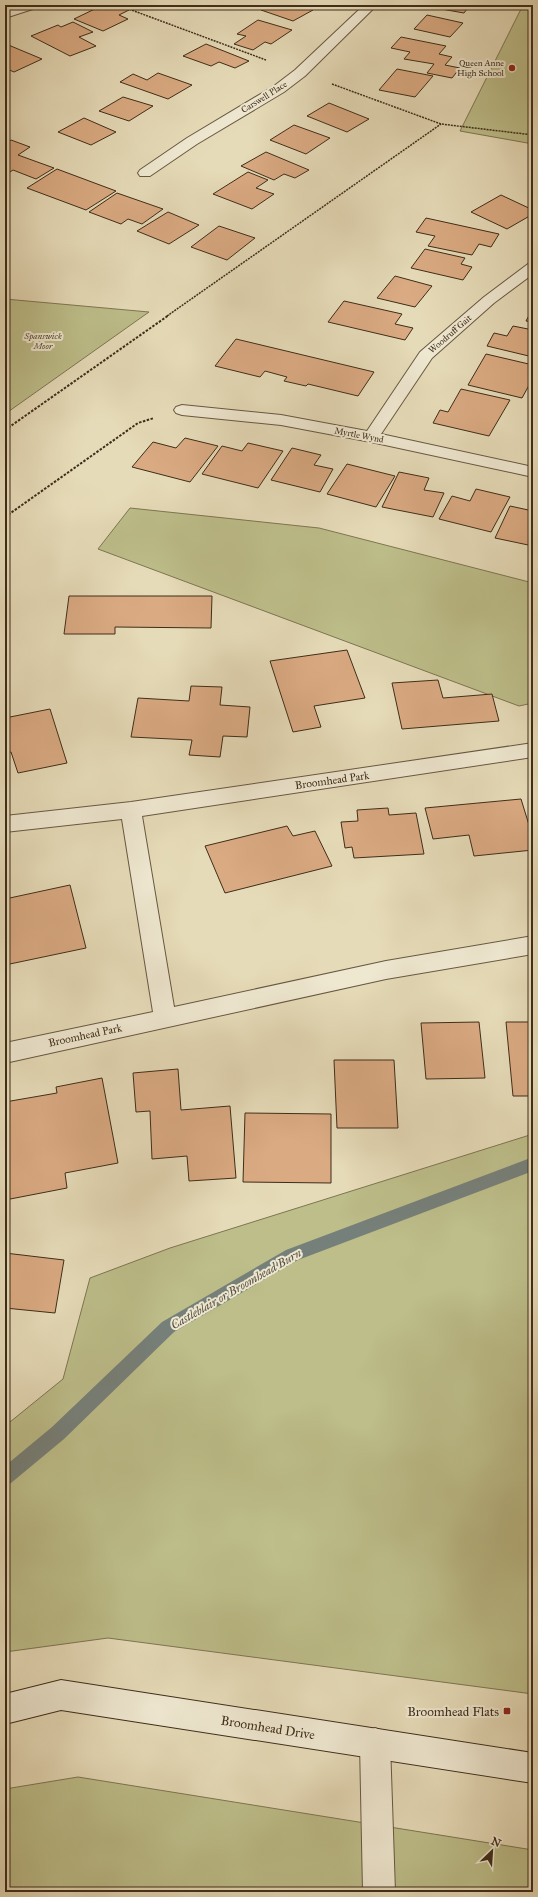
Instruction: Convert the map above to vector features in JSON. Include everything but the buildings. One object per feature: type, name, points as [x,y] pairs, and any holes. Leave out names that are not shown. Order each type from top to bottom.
[{"type":"street","points":[[5,14],[32,5]]},
{"type":"street","name":"Carswell Place","points":[[145,173],[192,141],[279,89],[300,73],[371,5]]},
{"type":"street","name":"Woodruff Gait","points":[[371,437],[426,354],[489,300],[533,267]]},
{"type":"street","name":"Myrtle Wynd","points":[[182,410],[281,420],[371,437],[533,472]]},
{"type":"street","name":"Broomhead Park","points":[[5,824],[131,810],[533,750]]},
{"type":"street","points":[[131,810],[165,1018]]},
{"type":"street","name":"Broomhead Park","points":[[5,1053],[386,970],[533,945]]},
{"type":"street","name":"Broomhead Drive","points":[[5,1709],[61,1694],[533,1768]]},
{"type":"street","points":[[375,1743],[378,1892]]},
{"type":"path","points":[[118,5],[441,124],[533,136]]},
{"type":"path","points":[[5,430],[427,136],[441,124]]},
{"type":"path","points":[[5,517],[138,423],[182,410]]},
{"type":"green space","name":"Queen Anne High School","points":[[523,5],[533,5],[533,144],[460,131]]},
{"type":"green space","name":"Spanswick Moor","points":[[5,299],[149,312],[5,414]]},
{"type":"green space","points":[[130,508],[319,528],[533,583],[533,703],[519,706],[98,549]]},
{"type":"green space","points":[[533,1134],[533,1694],[108,1638],[5,1652],[5,1426],[63,1379],[90,1278],[170,1248]]},
{"type":"green space","points":[[78,1777],[533,1850],[533,1892],[5,1892],[5,1789]]},
{"type":"waterway","name":"Castleblair or Broomhead Burn","points":[[5,1477],[58,1433],[168,1327],[292,1255],[533,1164]]},
{"type":"place","name":"Queen Anne High School","points":[[512,68]]},
{"type":"place","name":"Broomhead Flats","points":[[507,1711]]}]
